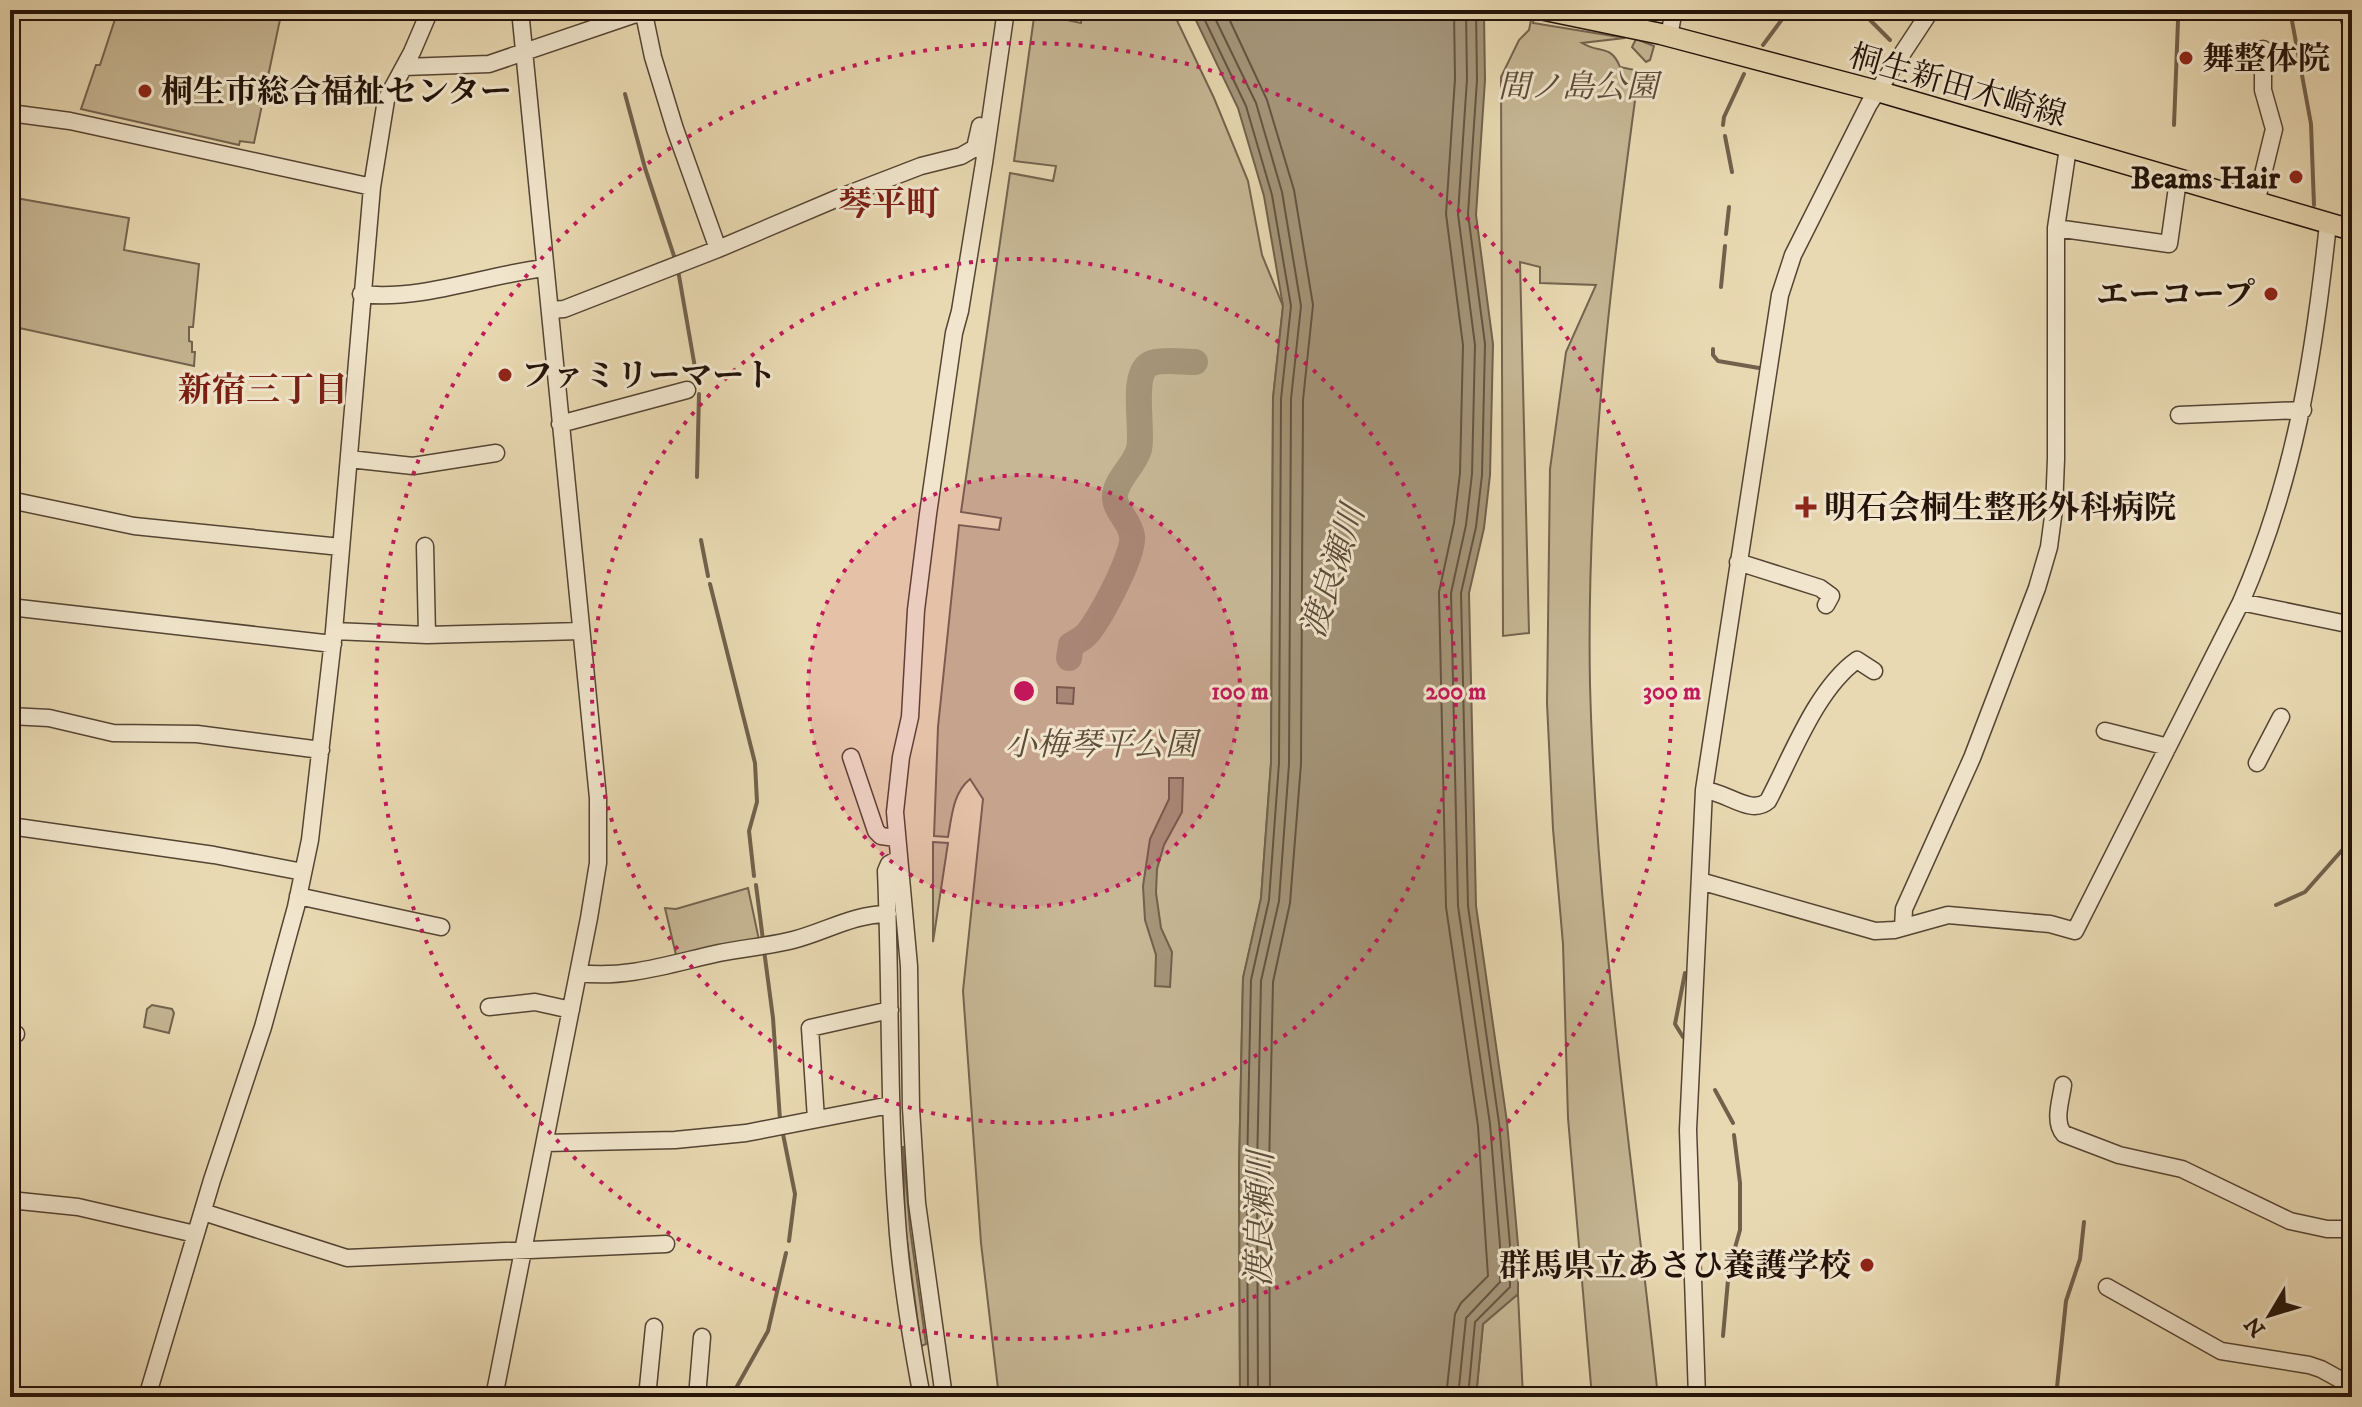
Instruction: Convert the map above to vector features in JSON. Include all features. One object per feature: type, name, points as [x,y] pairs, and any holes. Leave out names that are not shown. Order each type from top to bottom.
[{"type":"main road","name":"桐生新田木崎線","points":[[1545,10],[1669,36],[1877,91],[2352,230]]},
{"type":"street","points":[[147,1397],[195,1234],[263,1027],[310,840],[333,638],[372,187],[384,109],[430,10]]},
{"type":"street","points":[[497,1397],[594,893],[598,850],[598,798],[520,10]]},
{"type":"street","points":[[944,1397],[917,1203],[910,1076],[910,989],[895,798],[910,717],[916,610],[954,333],[960,311],[1006,10]]},
{"type":"street","points":[[1669,36],[1674,10]]},
{"type":"street","points":[[1697,1397],[1688,1130],[1704,790],[1780,295],[1793,255],[1811,217],[1877,91],[1931,10]]},
{"type":"street","points":[[404,67],[489,64],[649,12],[653,57],[718,249]]},
{"type":"street","points":[[2256,203],[2274,129],[2263,90],[2263,49]]},
{"type":"street","points":[[550,310],[564,309],[921,166],[971,151],[978,143],[984,104],[994,93]]},
{"type":"street","points":[[10,113],[103,128],[372,187]]},
{"type":"street","points":[[1903,927],[1904,909],[1972,758],[2037,588],[2049,547],[2056,459],[2056,228],[2068,148]]},
{"type":"street","points":[[2056,228],[2169,244],[2178,180]]},
{"type":"street","points":[[1700,881],[1875,931],[1948,915],[2050,924],[2075,931],[2241,602],[2260,558],[2303,410],[2330,224]]},
{"type":"street","points":[[361,294],[441,288],[545,268]]},
{"type":"street","points":[[560,424],[687,390]]},
{"type":"street","points":[[2179,415],[2303,410]]},
{"type":"street","points":[[349,459],[413,466],[496,453]]},
{"type":"street","points":[[10,500],[134,526],[341,547]]},
{"type":"street","points":[[425,546],[427,635]]},
{"type":"street","points":[[1738,562],[1820,588],[1831,596],[1826,605]]},
{"type":"street","points":[[2241,602],[2352,625]]},
{"type":"street","points":[[10,607],[333,638],[581,631]]},
{"type":"street","points":[[1704,790],[1718,791],[1755,808],[1762,806],[1768,801],[1821,700],[1850,665],[1857,660],[1874,671]]},
{"type":"street","points":[[10,716],[49,718],[113,733],[197,734],[321,750]]},
{"type":"street","points":[[2257,763],[2281,717]]},
{"type":"street","points":[[2105,731],[2168,747]]},
{"type":"street","points":[[851,757],[876,831],[881,836],[896,838]]},
{"type":"street","points":[[10,826],[214,855],[303,872]]},
{"type":"street","points":[[898,859],[889,864],[886,871],[890,1105],[897,1225],[910,1335],[922,1397]]},
{"type":"street","points":[[298,896],[441,927]]},
{"type":"street","points":[[579,973],[668,967],[710,955],[793,940],[869,914],[888,914]]},
{"type":"street","points":[[489,1007],[535,1002],[571,1010]]},
{"type":"street","points":[[816,1119],[810,1028],[890,1010]]},
{"type":"street","points":[[2063,1085],[2058,1121],[2059,1129],[2064,1134],[2119,1155],[2182,1169],[2290,1221],[2327,1229],[2352,1229]]},
{"type":"street","points":[[545,1143],[718,1136],[785,1127],[890,1105]]},
{"type":"street","points":[[10,1200],[78,1207],[195,1234]]},
{"type":"street","points":[[203,1212],[345,1258],[666,1244]]},
{"type":"street","points":[[2107,1287],[2221,1351],[2321,1369],[2352,1386]]},
{"type":"street","points":[[647,1397],[654,1327]]},
{"type":"street","points":[[697,1397],[702,1337]]},
{"type":"green space","name":"桐生市総合福祉センター","points":[[118,10],[282,10],[254,143],[240,141],[239,145],[81,109]]},
{"type":"green space","name":"小梅琴平公園","points":[[1035,10],[1053,10],[1053,17],[1081,23],[1082,10],[1172,10],[1214,98],[1248,181],[1262,255],[1283,306],[1273,398],[1271,763],[1261,899],[1243,978],[1239,1169],[1240,1397],[999,1397],[981,1243],[963,991],[983,799],[970,779],[957,798],[948,837],[934,836],[938,727],[959,525],[999,530],[1001,518],[961,512],[1010,173],[1053,181],[1056,166],[1014,161]]},
{"type":"green space","name":"間ノ島公園","points":[[1533,10],[1533,23],[1625,38],[1582,43],[1609,52],[1620,67],[1639,71],[1602,377],[1592,530],[1590,684],[1608,952],[1658,1397],[1592,1397],[1568,1118],[1563,944],[1547,703],[1550,469],[1566,352],[1596,285],[1540,283],[1540,267],[1520,262],[1529,633],[1503,636],[1501,77],[1519,40],[1529,30]]},
{"type":"green space","points":[[1636,39],[1654,46],[1650,60],[1646,62],[1632,47]]},
{"type":"green space","points":[[10,197],[129,218],[124,250],[199,264],[193,327],[189,327],[189,341],[192,342],[192,352],[195,352],[194,366],[10,326]]},
{"type":"green space","points":[[933,842],[948,843],[933,942]]},
{"type":"green space","points":[[748,888],[759,940],[676,955],[665,908],[676,909]]},
{"type":"green space","points":[[152,1005],[172,1009],[174,1013],[169,1033],[144,1027],[147,1009]]},
{"type":"green space","points":[[903,1146],[910,1229],[926,1344],[921,1346],[905,1226]]},
{"type":"green space","points":[[1518,1294],[1523,1397],[1476,1397],[1483,1324]]},
{"type":"water","name":"渡良瀬川","points":[[1191,10],[1483,10],[1485,80],[1476,215],[1493,344],[1490,475],[1484,528],[1469,593],[1476,906],[1507,1122],[1518,1245],[1518,1294],[1483,1324],[1476,1397],[1240,1397],[1239,1169],[1243,978],[1261,898],[1271,763],[1273,398],[1283,306],[1264,196],[1238,108]]},
{"type":"water","points":[[1057,687],[1074,688],[1073,704],[1057,703]]},
{"type":"water","points":[[1169,778],[1183,778],[1182,812],[1164,845],[1157,869],[1156,893],[1161,928],[1172,952],[1170,987],[1155,986],[1156,955],[1145,920],[1143,886],[1150,839],[1169,799]]},
{"type":"waterway","points":[[1860,10],[1890,40]]},
{"type":"waterway","points":[[2290,10],[2311,124],[2314,205]]},
{"type":"waterway","points":[[2174,125],[2178,18],[2188,15],[2188,12]]},
{"type":"waterway","points":[[1763,45],[1783,18]]},
{"type":"waterway","points":[[1723,125],[1744,74]]},
{"type":"waterway","points":[[625,94],[675,259]]},
{"type":"waterway","points":[[1725,136],[1732,172]]},
{"type":"waterway","points":[[1726,234],[1729,207]]},
{"type":"waterway","points":[[1721,287],[1725,246]]},
{"type":"waterway","points":[[678,270],[698,385]]},
{"type":"waterway","points":[[1713,349],[1718,361],[1759,368]]},
{"type":"waterway","points":[[1069,658],[1071,645],[1092,627],[1128,557],[1131,531],[1115,498],[1118,485],[1139,449],[1141,377],[1145,368],[1152,363],[1195,362]]},
{"type":"waterway","points":[[697,477],[699,394]]},
{"type":"waterway","points":[[701,540],[708,576]]},
{"type":"waterway","points":[[710,584],[755,763],[757,802],[749,831],[754,876]]},
{"type":"waterway","points":[[2276,905],[2305,892],[2352,839]]},
{"type":"waterway","points":[[756,885],[763,940]]},
{"type":"waterway","points":[[764,950],[773,1018],[780,1120]]},
{"type":"waterway","points":[[1683,1037],[1675,1024],[1685,973]]},
{"type":"waterway","points":[[1715,1090],[1733,1123]]},
{"type":"waterway","points":[[783,1134],[795,1194],[789,1241]]},
{"type":"waterway","points":[[1723,1336],[1729,1269],[1740,1230],[1740,1183],[1734,1135]]},
{"type":"waterway","points":[[2056,1397],[2066,1301],[2080,1259],[2084,1222]]},
{"type":"waterway","points":[[731,1397],[768,1331],[786,1253]]},
{"type":"place","name":"舞整体院","points":[[2186,58]]},
{"type":"place","name":"桐生市総合福祉センター","points":[[145,91]]},
{"type":"place","name":"Beams Hair","points":[[2296,177]]},
{"type":"place","name":"エーコープ","points":[[2271,294]]},
{"type":"place","name":"ファミリーマート","points":[[505,375]]},
{"type":"place","name":"明石会桐生整形外科病院","points":[[1806,507]]},
{"type":"place","name":"群馬県立あさひ養護学校","points":[[1867,1265]]},
{"type":"district","name":"琴平町","points":[[889,203]]},
{"type":"district","name":"新宿三丁目","points":[[263,389]]}]
